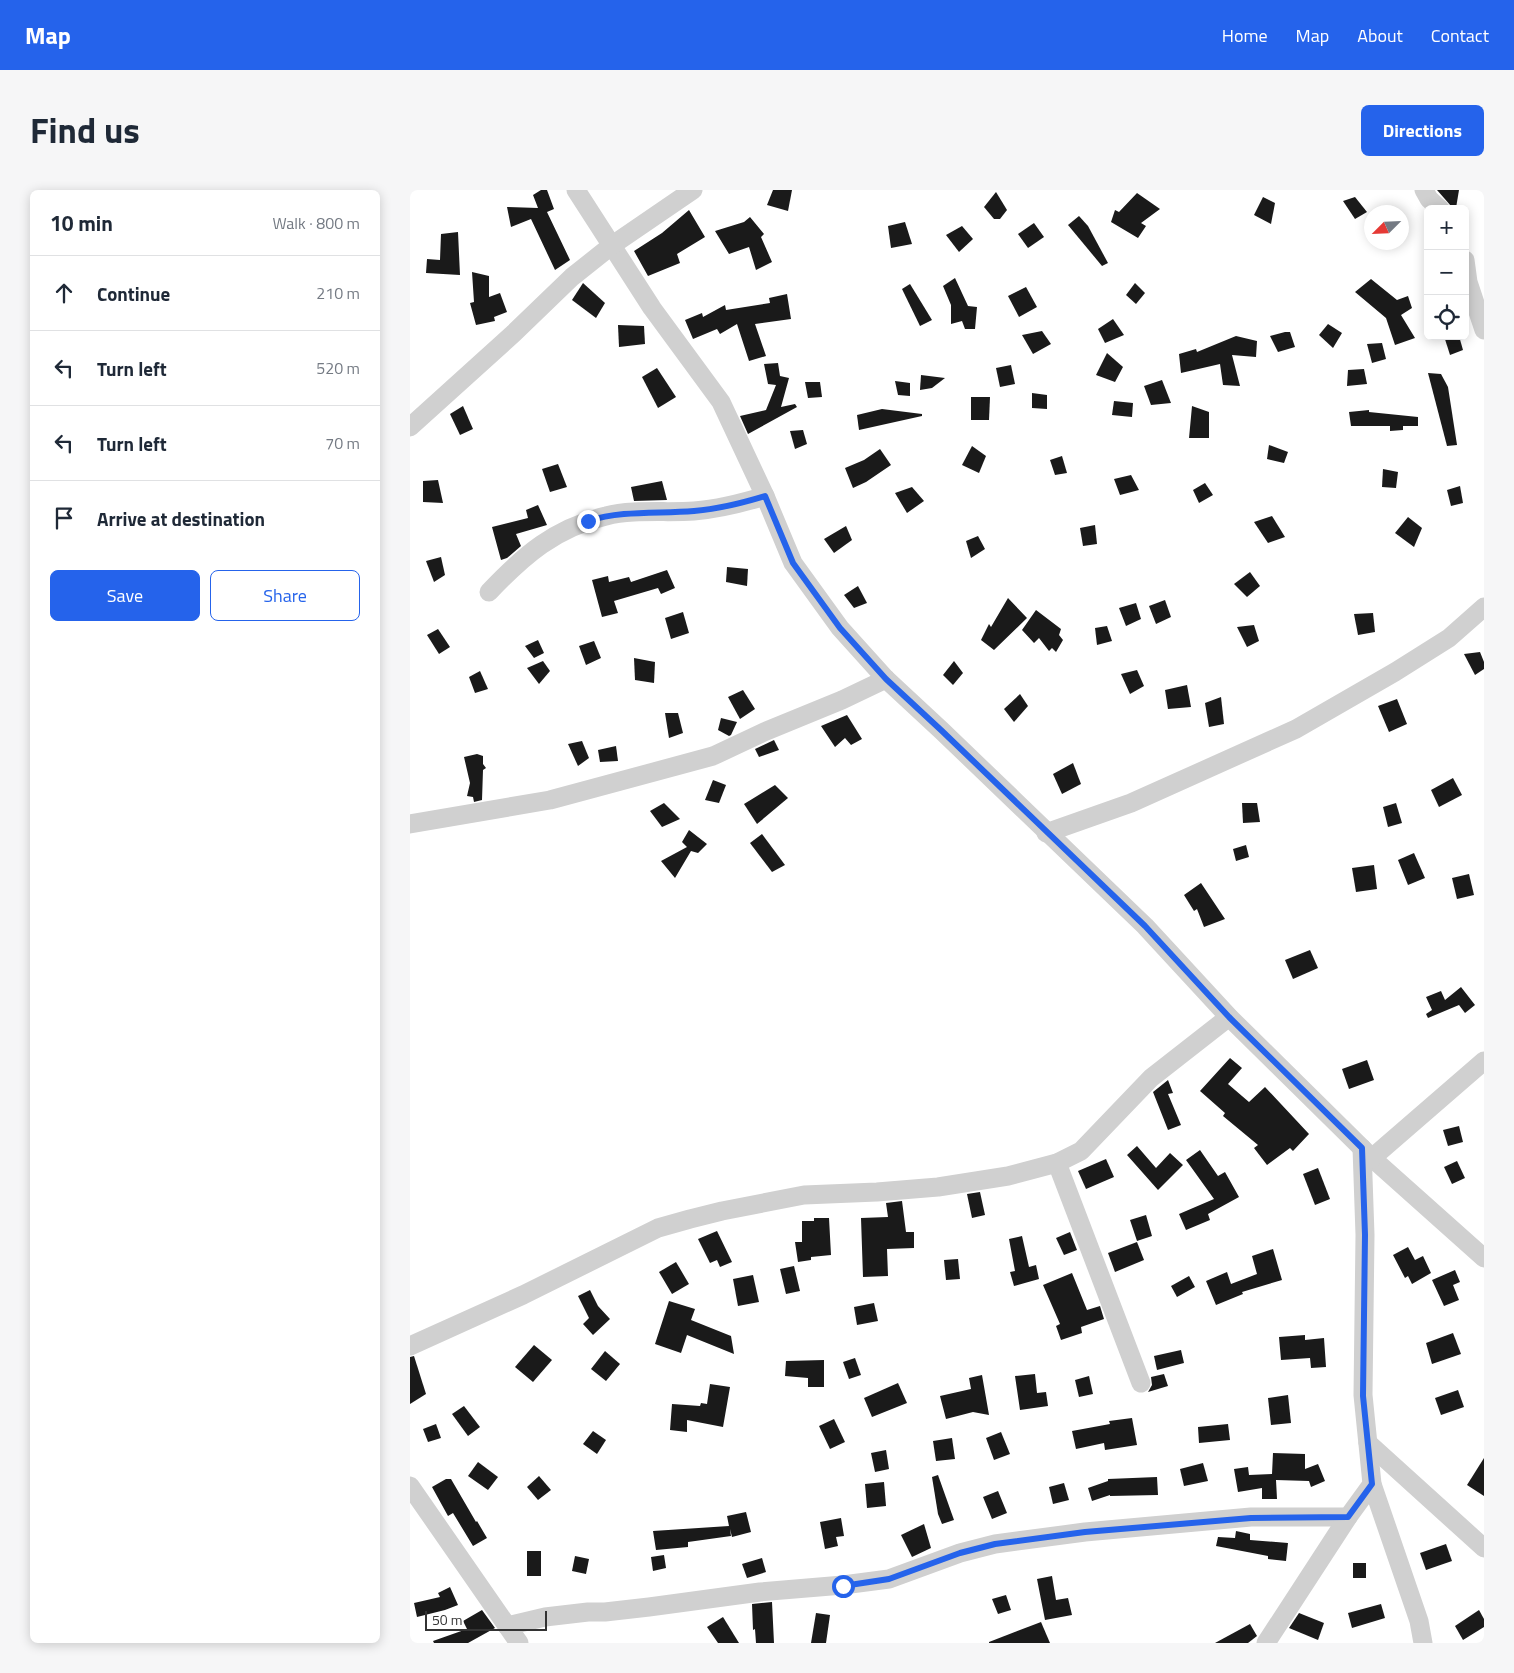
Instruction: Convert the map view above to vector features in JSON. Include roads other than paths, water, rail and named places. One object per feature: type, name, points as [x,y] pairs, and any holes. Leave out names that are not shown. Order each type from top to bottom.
[{"type":"street","points":[[576,190],[652,308],[721,402],[765,496],[793,563],[840,628],[886,679],[1145,926],[1229,1017],[1367,1153],[1484,1258]]},
{"type":"street","points":[[410,427],[514,333],[572,277],[611,246],[693,190]]},
{"type":"street","points":[[1424,190],[1429,199],[1436,205]]},
{"type":"street","points":[[1469,285],[1484,330]]},
{"type":"street","points":[[490,592],[548,539],[588,521],[608,515],[695,511],[741,503],[765,496]]},
{"type":"street","points":[[1046,832],[1131,803],[1296,729],[1449,638],[1484,608]]},
{"type":"street","points":[[410,824],[550,800],[713,756],[886,679]]},
{"type":"street","points":[[410,1346],[523,1295],[658,1228],[722,1211],[804,1195],[938,1187],[1008,1176],[1057,1163],[1081,1151],[1151,1078],[1229,1017]]},
{"type":"street","points":[[1367,1153],[1484,1061]]},
{"type":"street","points":[[1367,1153],[1363,1396],[1372,1484],[1419,1622],[1423,1643]]},
{"type":"street","points":[[1057,1163],[1141,1383]]},
{"type":"street","points":[[1368,1443],[1484,1548]]},
{"type":"street","points":[[1266,1643],[1348,1517],[1372,1484]]},
{"type":"street","points":[[410,1486],[513,1638],[545,1617],[649,1607],[760,1592],[843,1586],[889,1579],[960,1553],[995,1544],[1067,1534],[1251,1518],[1348,1517]]}]
